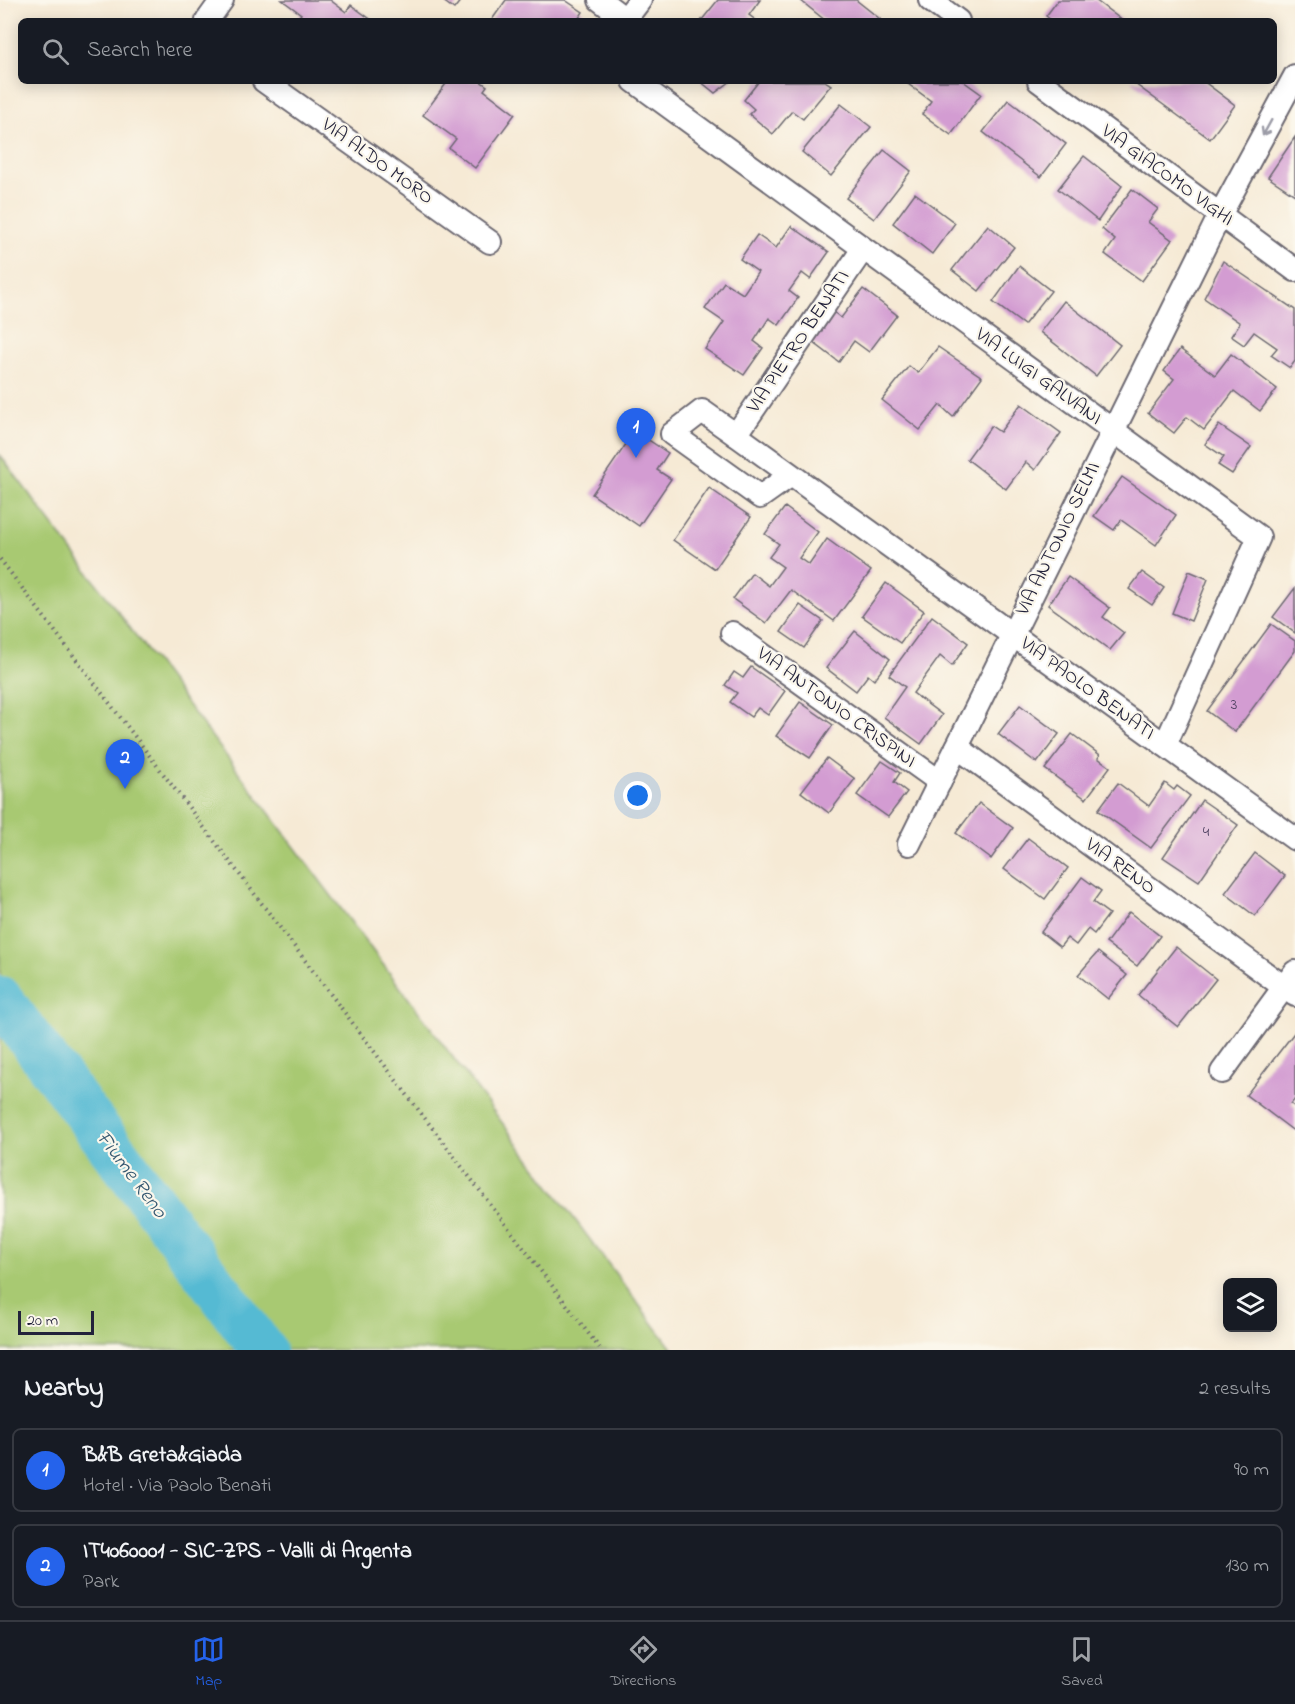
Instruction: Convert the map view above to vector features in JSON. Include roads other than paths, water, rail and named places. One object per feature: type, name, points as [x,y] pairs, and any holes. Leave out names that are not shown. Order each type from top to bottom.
[{"type":"street","points":[[209,18],[222,0]]},
{"type":"street","points":[[600,0],[622,18]]},
{"type":"street","points":[[626,18],[640,0]]},
{"type":"street","points":[[930,0],[954,18]]},
{"type":"street","name":"VIA ANTONIO SELMI","points":[[909,844],[1220,215],[1295,76]]},
{"type":"street","name":"VIA ALDO MORO","points":[[268,84],[490,242]]},
{"type":"street","name":"VIA LUIGI GALVANI","points":[[638,84],[1259,537],[1165,745]]},
{"type":"street","name":"VIA GIACOMO VIGHI","points":[[1043,84],[1295,270]]},
{"type":"street","name":"VIA PIETRO BENATI","points":[[736,435],[863,249]]},
{"type":"street","name":"VIA PAOLO BENATI","points":[[791,476],[760,497],[672,434],[702,411],[1295,839]]},
{"type":"street","name":"VIA ANTONIO CRISPINI","points":[[732,633],[940,782]]},
{"type":"street","name":"VIA RENO","points":[[957,747],[1291,984]]},
{"type":"street","points":[[1222,1072],[1291,984]]},
{"type":"waterway","name":"Fiume Reno","points":[[0,999],[263,1350]]},
{"type":"place","name":"B&B Greta&Giada","points":[[636,458]]},
{"type":"place","name":"IT4060001 - SIC-ZPS - Valli di Argenta","points":[[125,789]]}]
